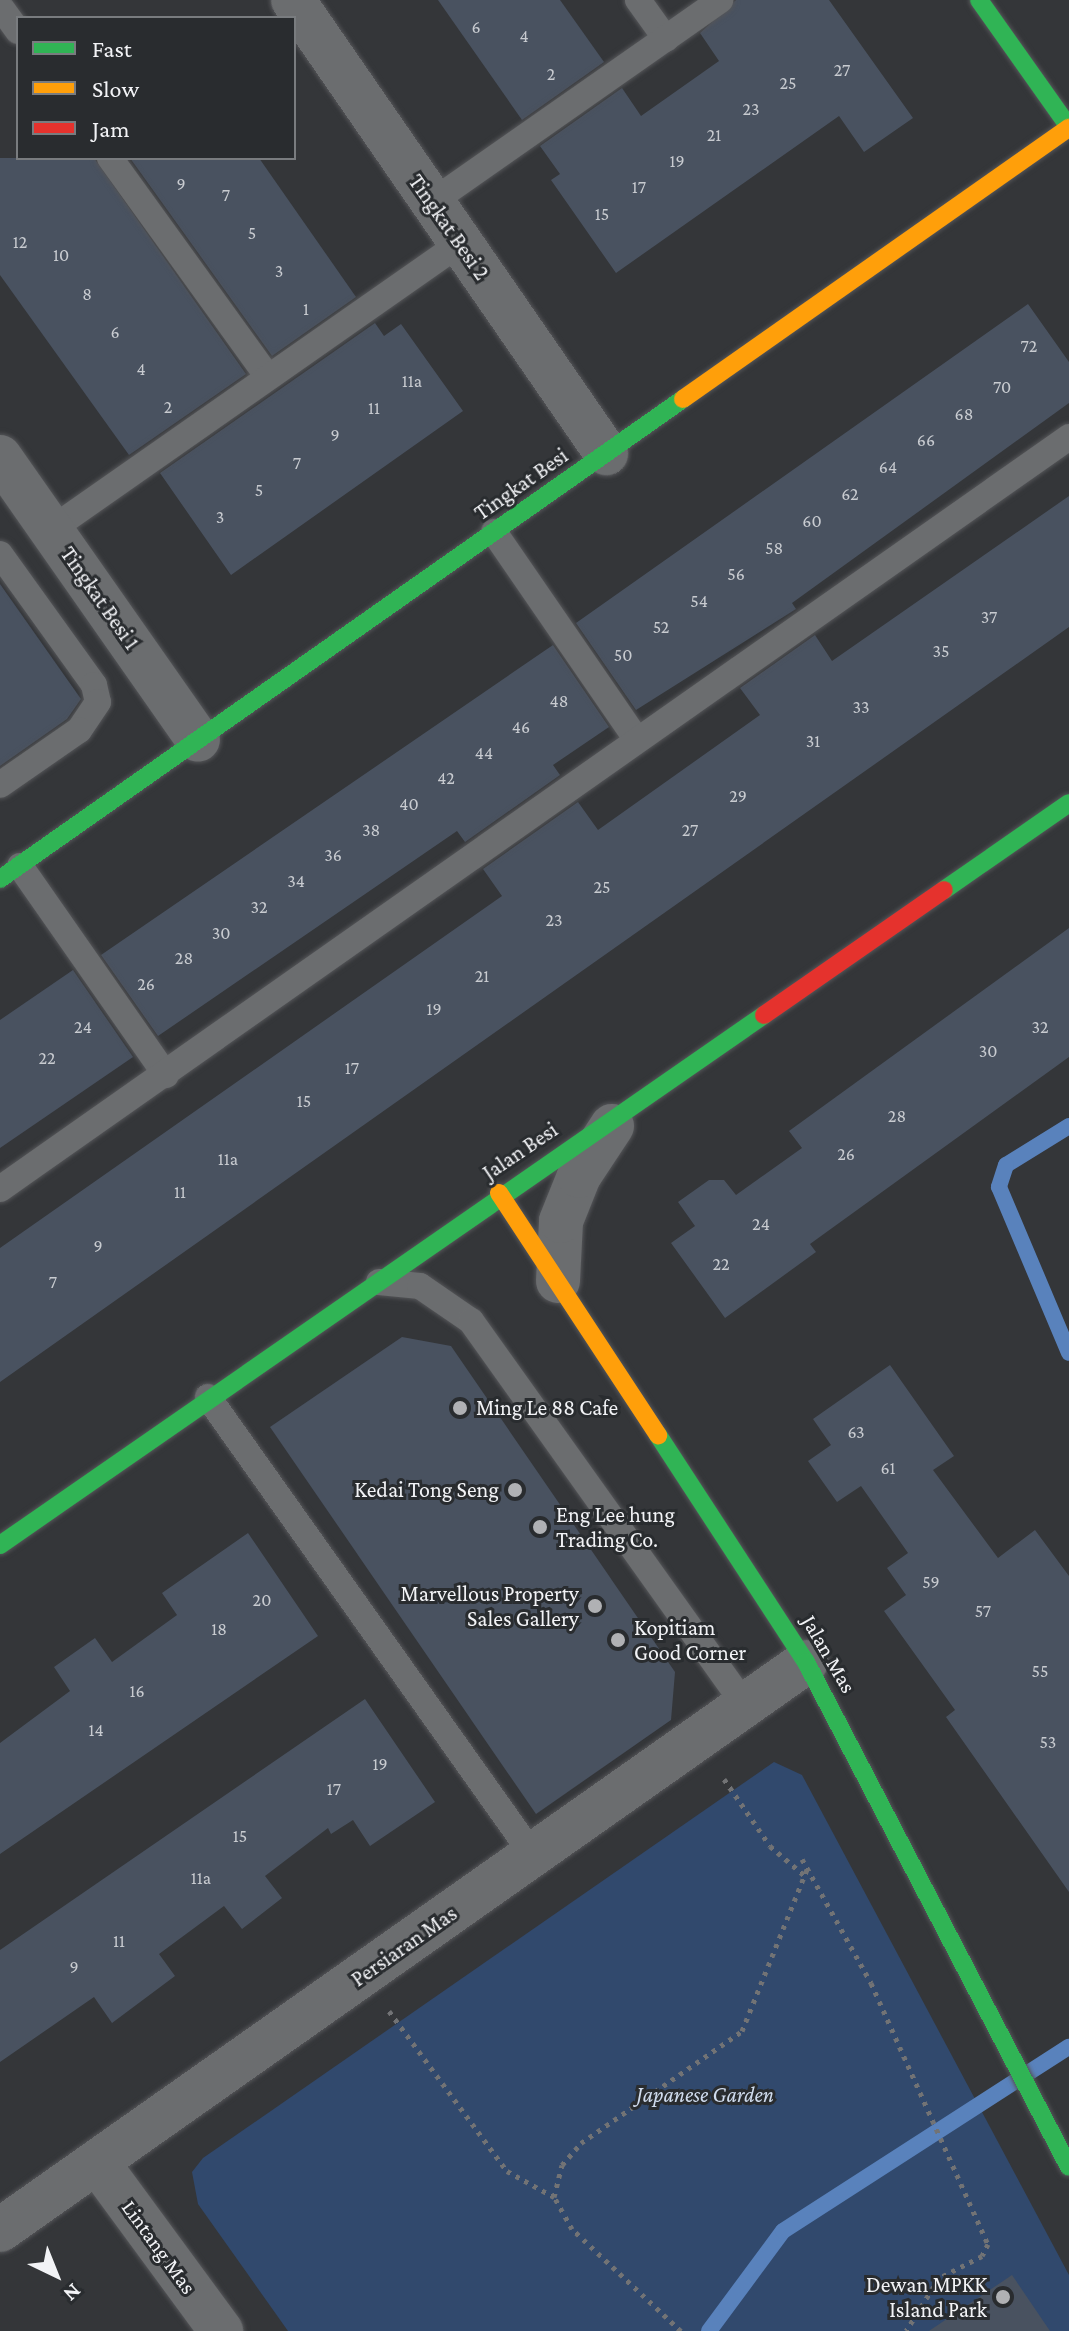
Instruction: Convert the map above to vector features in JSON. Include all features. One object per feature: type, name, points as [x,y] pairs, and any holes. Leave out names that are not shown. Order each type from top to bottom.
[{"type":"street","name":"Tingkat Besi 2","points":[[293,0],[606,453]]},
{"type":"street","points":[[979,0],[1069,127]]},
{"type":"street","name":"Tingkat Besi","points":[[10,872],[1069,127]]},
{"type":"street","name":"Tingkat Besi 1","points":[[0,457],[198,740]]},
{"type":"street","name":"Jalan Besi","points":[[0,1545],[499,1193],[612,1126],[1069,803]]},
{"type":"street","points":[[558,1281],[561,1221],[579,1176],[612,1126]]},
{"type":"street","name":"Jalan Mas","points":[[499,1193],[806,1662],[1069,2167]]},
{"type":"street","name":"Persiaran Mas","points":[[0,2230],[806,1662]]},
{"type":"street","name":"Lintang Mas","points":[[97,2162],[221,2331]]},
{"type":"lane","points":[[638,0],[666,39]]},
{"type":"lane","points":[[432,202],[720,0]]},
{"type":"lane","points":[[6,6],[16,27]]},
{"type":"lane","points":[[111,160],[267,376]]},
{"type":"lane","points":[[52,529],[461,243]]},
{"type":"lane","points":[[0,1189],[166,1075],[635,737],[1069,437]]},
{"type":"lane","points":[[494,532],[635,737]]},
{"type":"lane","points":[[0,554],[94,685],[98,702],[79,730],[0,785]]},
{"type":"lane","points":[[10,872],[166,1075]]},
{"type":"lane","points":[[371,1282],[420,1286],[471,1321],[745,1705]]},
{"type":"lane","points":[[208,1397],[533,1855]]},
{"type":"path","points":[[697,1739],[770,1846],[806,1872]]},
{"type":"path","points":[[802,1859],[806,1872],[871,1983],[945,2155],[988,2244],[982,2256],[939,2278],[906,2331]]},
{"type":"path","points":[[554,2197],[562,2165],[581,2143],[742,2031],[806,1872]]},
{"type":"path","points":[[365,1973],[507,2171],[554,2197],[572,2229],[681,2331]]},
{"type":"green space","name":"Japanese Garden","points":[[774,1762],[802,1775],[1069,2275],[1069,2331],[288,2331],[198,2204],[192,2172],[203,2158]]},
{"type":"building","points":[[438,0],[560,0],[604,62],[522,120]]},
{"type":"building","points":[[736,0],[829,0],[913,118],[864,152],[839,116],[616,273],[551,180],[560,174],[540,146],[622,88],[641,116],[719,61],[700,33]]},
{"type":"building","points":[[0,158],[95,160],[246,374],[129,455],[0,275]]},
{"type":"building","points":[[131,160],[260,160],[356,297],[272,356]]},
{"type":"building","points":[[1028,304],[1069,362],[1069,403],[792,603],[796,609],[636,710],[576,623]]},
{"type":"building","points":[[375,323],[384,336],[401,324],[463,411],[231,575],[160,473]]},
{"type":"building","points":[[1069,496],[1069,627],[0,1382],[0,1248],[502,896],[483,869],[578,802],[598,830],[760,715],[740,688],[815,635],[832,661]]},
{"type":"building","points":[[0,584],[81,699],[67,719],[0,766]]},
{"type":"building","points":[[553,645],[609,727],[553,765],[560,775],[465,842],[457,831],[158,1036],[101,955]]},
{"type":"building","points":[[1069,928],[1069,1057],[810,1244],[816,1252],[725,1318],[671,1243],[695,1226],[678,1202],[709,1180],[724,1180],[736,1195],[802,1148],[789,1131]]},
{"type":"building","points":[[73,970],[133,1057],[0,1148],[0,1020]]},
{"type":"building","points":[[402,1337],[451,1346],[675,1672],[671,1720],[536,1814],[270,1427]]},
{"type":"building","points":[[890,1365],[954,1456],[933,1470],[998,1558],[1035,1530],[1069,1576],[1069,1892],[946,1717],[955,1710],[884,1611],[906,1595],[887,1568],[908,1553],[861,1486],[837,1502],[808,1461],[831,1445],[813,1419]]},
{"type":"building","points":[[248,1533],[318,1636],[0,1854],[0,1743],[70,1691],[54,1667],[95,1638],[112,1662],[177,1615],[162,1593]]},
{"type":"building","points":[[365,1699],[435,1802],[370,1846],[353,1820],[331,1834],[328,1828],[265,1876],[282,1898],[242,1929],[224,1906],[159,1954],[175,1976],[112,2023],[94,1997],[0,2062],[0,1950]]},
{"type":"building","name":"Dewan MPKK Island Park","points":[[1012,2275],[1050,2331],[929,2331]]},
{"type":"waterway","points":[[1069,1126],[1006,1165],[999,1187],[1069,1353]]},
{"type":"waterway","points":[[709,2331],[783,2231],[1069,2047]]},
{"type":"traffic: fast","points":[[979,0],[1069,127]]},
{"type":"traffic: fast","points":[[0,879],[683,399]]},
{"type":"traffic: fast","points":[[944,890],[1069,803]]},
{"type":"traffic: fast","points":[[0,1545],[764,1015]]},
{"type":"traffic: fast","points":[[658,1435],[806,1662],[1069,2167]]},
{"type":"traffic: slow","points":[[683,399],[1069,128]]},
{"type":"traffic: slow","points":[[499,1193],[658,1435]]},
{"type":"traffic: jam","points":[[764,1015],[944,890]]},
{"type":"place","name":"Ming Le 88 Cafe","points":[[460,1408]]},
{"type":"place","name":"Kedai Tong Seng","points":[[515,1490]]},
{"type":"place","name":"Eng Lee hung Trading Co.","points":[[540,1527]]},
{"type":"place","name":"Marvellous Property Sales Gallery","points":[[595,1606]]},
{"type":"place","name":"Kopitiam Good Corner","points":[[618,1640]]},
{"type":"place","name":"Dewan MPKK Island Park","points":[[1003,2297]]}]
